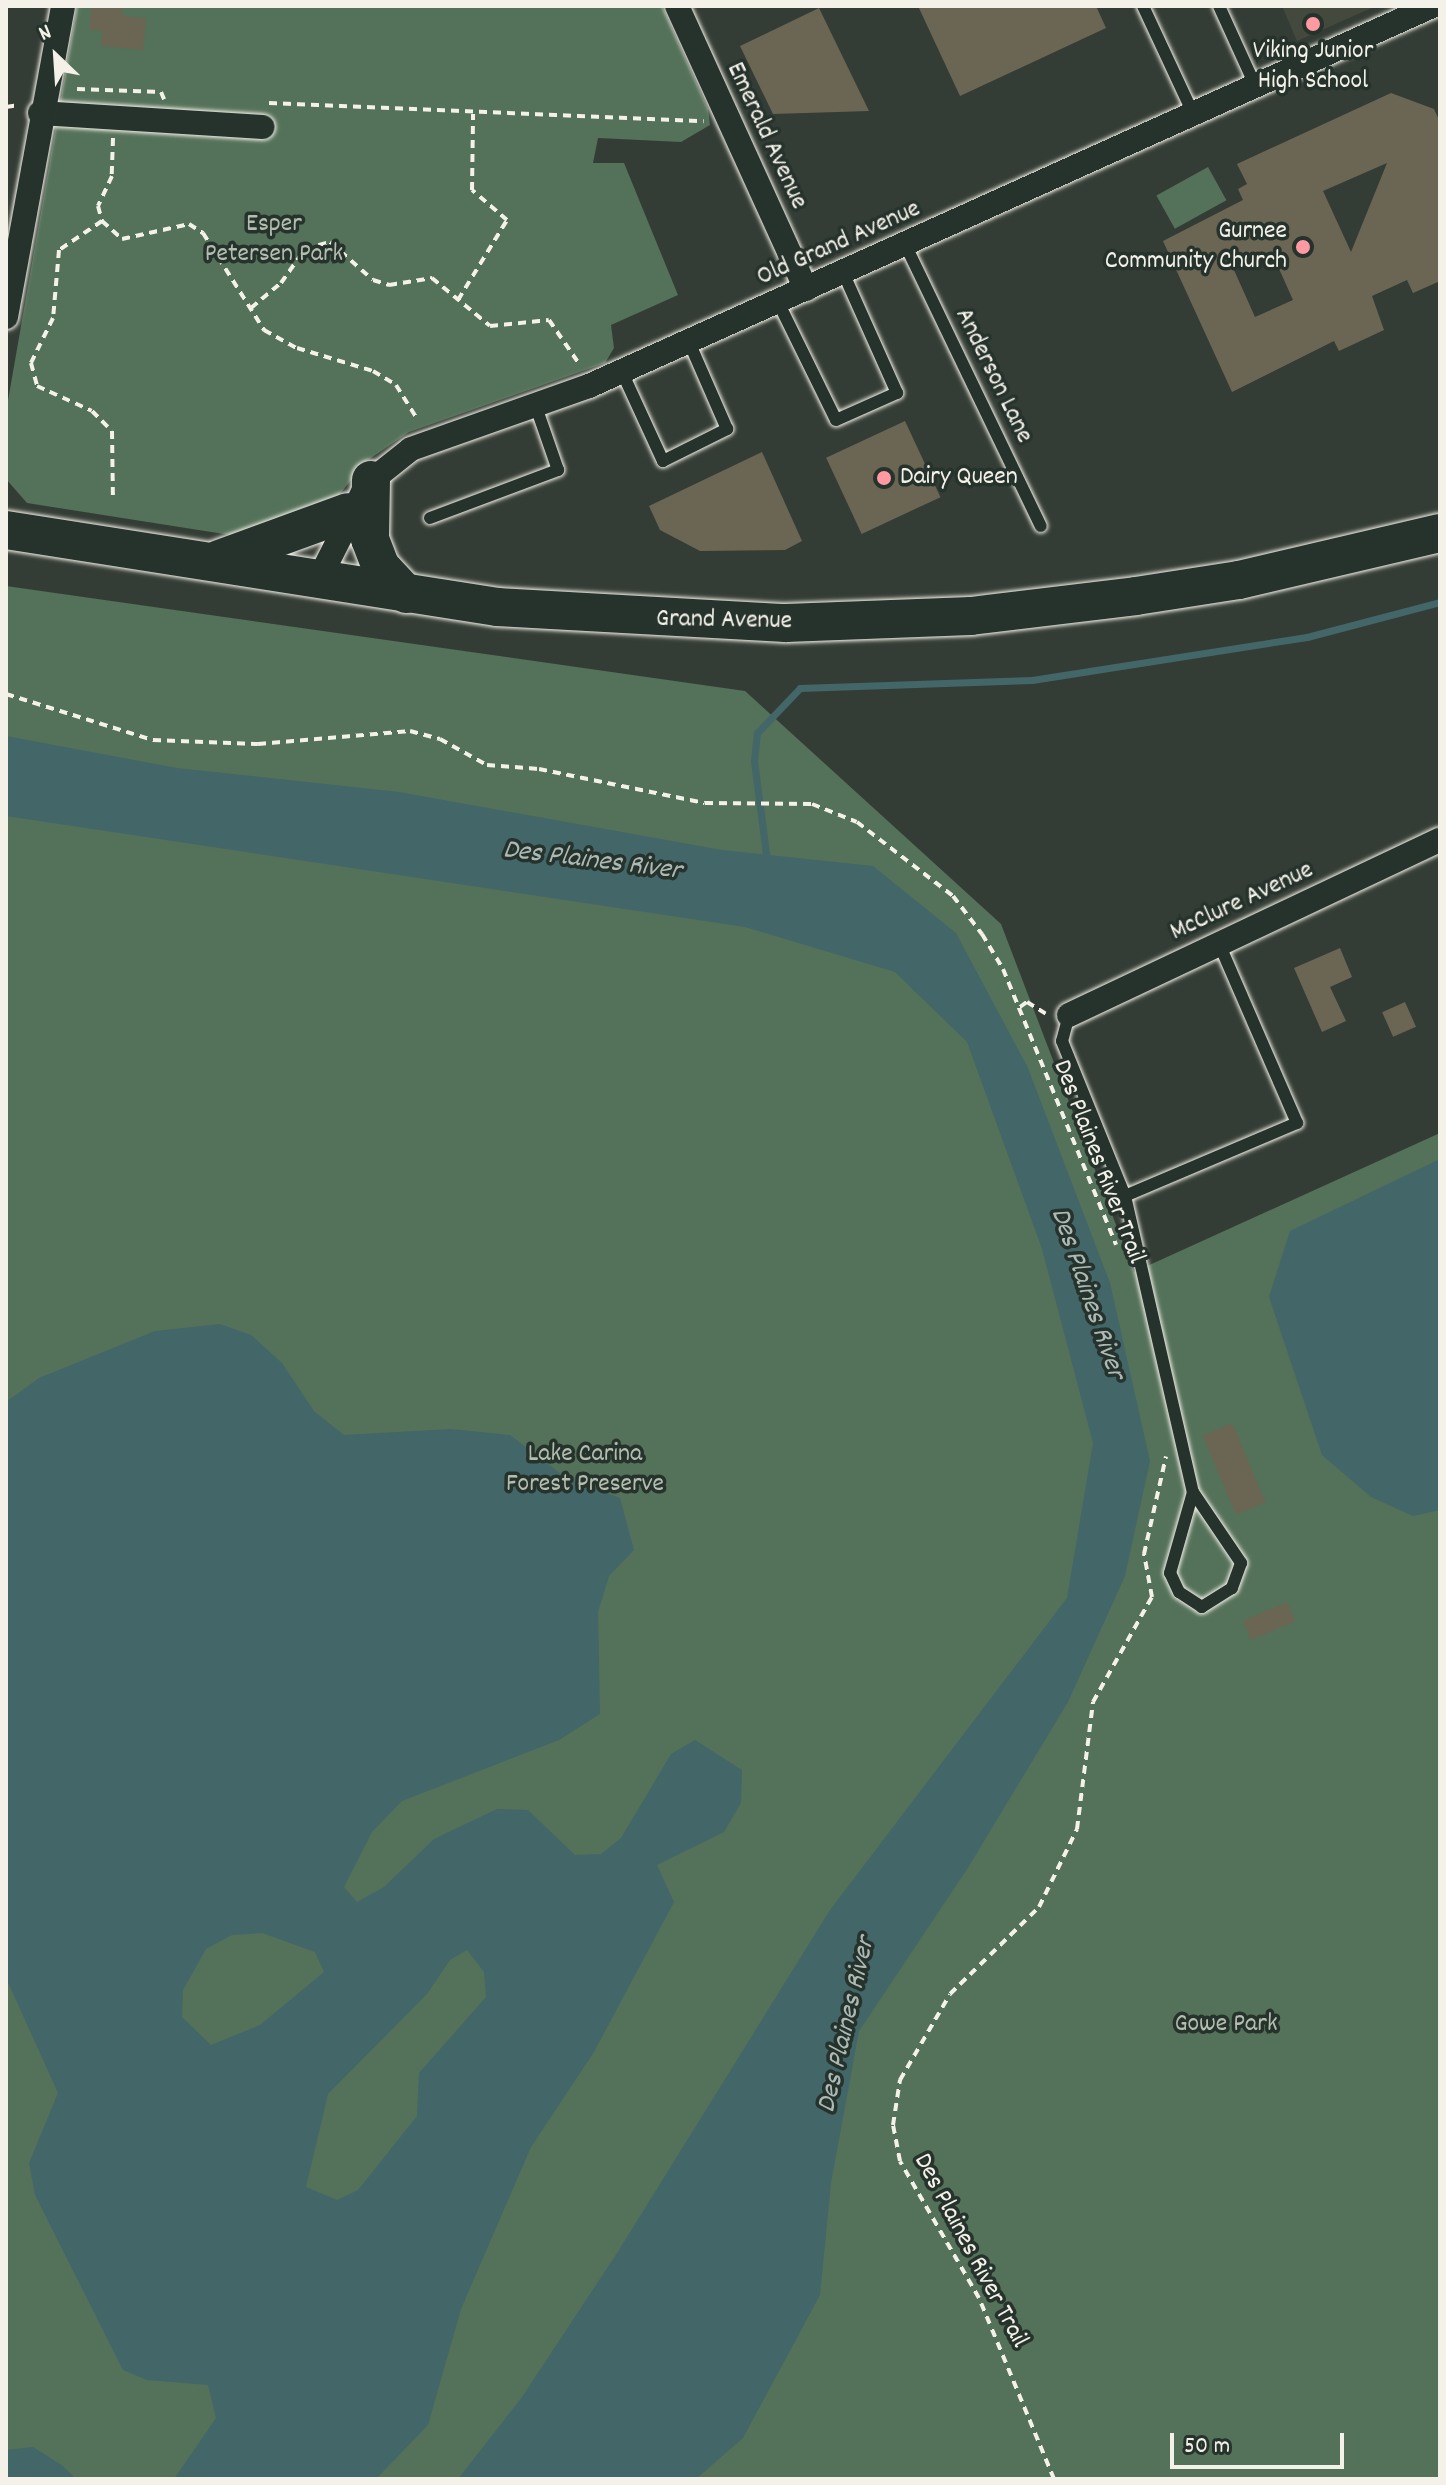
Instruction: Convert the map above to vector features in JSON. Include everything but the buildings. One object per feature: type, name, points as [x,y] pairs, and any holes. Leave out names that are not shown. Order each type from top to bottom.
[{"type":"main road","points":[[371,480],[370,539],[381,567],[406,594]]},
{"type":"main road","points":[[209,562],[348,512]]},
{"type":"main road","name":"Grand Avenue","points":[[6,530],[406,594],[628,619],[786,623],[971,616],[1239,580],[1440,533]]},
{"type":"street","points":[[6,317],[42,104],[63,6]]},
{"type":"street","name":"Emerald Avenue","points":[[677,6],[806,289]]},
{"type":"street","name":"Old Grand Avenue","points":[[319,579],[348,512],[371,480],[411,449],[536,407],[622,372],[1432,6]]},
{"type":"street","points":[[42,104],[114,119],[263,127]]},
{"type":"street","name":"McClure Avenue","points":[[1069,1015],[1440,840]]},
{"type":"lane","points":[[1143,6],[1193,113]]},
{"type":"lane","points":[[1219,6],[1255,85]]},
{"type":"lane","name":"Anderson Lane","points":[[905,244],[1041,526]]},
{"type":"lane","points":[[778,302],[836,420],[897,393],[843,272]]},
{"type":"lane","points":[[622,372],[663,461],[727,429],[689,342]]},
{"type":"lane","points":[[430,518],[558,470],[536,407]]},
{"type":"lane","points":[[1125,1196],[1297,1123],[1219,944]]},
{"type":"lane","points":[[1069,1015],[1062,1041],[1125,1196],[1193,1492],[1241,1563],[1232,1588],[1202,1607],[1179,1592],[1170,1573],[1193,1492]]},
{"type":"path","points":[[42,104],[60,89],[113,90],[179,99]]},
{"type":"path","points":[[113,90],[112,176],[98,206],[102,221],[122,239],[189,224],[203,233],[251,308],[277,339],[342,358],[396,385],[416,417]]},
{"type":"path","points":[[259,102],[730,124]]},
{"type":"path","points":[[458,300],[507,220],[472,190],[473,114]]},
{"type":"path","points":[[102,221],[59,250],[53,318],[31,363],[31,377],[37,386],[92,411],[112,431],[113,500]]},
{"type":"path","points":[[251,308],[281,283],[305,249],[330,242],[373,280],[389,285],[432,278],[490,326],[549,320],[582,369]]},
{"type":"path","name":"Des Plaines River Trail","points":[[6,694],[153,740],[258,744],[410,731],[440,739],[487,765],[737,804],[792,803],[828,807],[857,822],[953,896],[982,934],[1019,1008],[1119,1258]]},
{"type":"path","points":[[1019,1008],[1027,1002],[1057,1021],[1069,1015]]},
{"type":"path","name":"Des Plaines River Trail","points":[[1054,2479],[979,2298],[900,2161],[893,2125],[900,2080],[950,1994],[1039,1907],[1077,1829],[1093,1702],[1152,1597],[1144,1554],[1166,1456],[1163,1443]]},
{"type":"shaded area","name":"Viking Junior High School","points":[[1282,6],[1376,6],[1297,41]]},
{"type":"green space","name":"Esper Petersen Park","points":[[77,6],[662,6],[708,109],[710,125],[681,142],[598,138],[593,163],[624,163],[678,295],[611,325],[614,348],[605,363],[409,432],[368,460],[338,496],[243,537],[27,503],[6,479],[6,412]]},
{"type":"green space","points":[[1208,167],[1226,200],[1175,229],[1156,196]]},
{"type":"green space","name":"Lake Carina Forest Preserve","points":[[6,586],[745,691],[1001,924],[1134,1272],[1440,1133],[1440,2479],[6,2479]]},
{"type":"water","name":"Des Plaines River","points":[[6,736],[177,768],[399,792],[722,850],[873,866],[956,933],[1028,1068],[1110,1283],[1150,1461],[1125,1576],[1068,1702],[969,1866],[859,2031],[831,2183],[820,2295],[743,2438],[696,2479],[458,2479],[522,2397],[619,2250],[830,1910],[1067,1598],[1093,1443],[1042,1249],[967,1042],[895,972],[745,927],[6,816]]},
{"type":"water","points":[[1440,1159],[1440,1510],[1413,1516],[1371,1497],[1322,1455],[1269,1297],[1290,1231]]},
{"type":"water","points":[[220,1324],[251,1335],[282,1363],[314,1411],[344,1435],[451,1429],[510,1435],[565,1477],[620,1498],[634,1550],[609,1576],[598,1612],[600,1714],[559,1740],[402,1801],[372,1832],[344,1887],[357,1902],[384,1887],[434,1839],[497,1809],[528,1810],[575,1855],[601,1854],[621,1838],[671,1754],[695,1740],[742,1770],[741,1803],[724,1832],[657,1865],[674,1902],[594,2052],[531,2147],[461,2309],[428,2425],[376,2479],[174,2479],[216,2418],[208,2385],[147,2380],[123,2370],[35,2195],[29,2163],[58,2093],[6,1978],[6,1402],[39,1378],[155,1331]],"holes":[[[262,1933],[315,1952],[324,1972],[260,2025],[211,2045],[182,2017],[183,1990],[206,1949],[232,1935]],[[467,1950],[484,1972],[486,1997],[419,2073],[417,2116],[358,2190],[337,2200],[306,2187],[328,2094],[427,1994],[450,1960]]]},
{"type":"water","points":[[33,2447],[63,2466],[76,2479],[6,2479],[6,2450]]},
{"type":"waterway","points":[[767,861],[754,761],[757,733],[800,688],[1032,680],[1307,637],[1440,602]]},
{"type":"place","name":"Viking Junior High School","points":[[1313,24]]},
{"type":"place","name":"Gurnee Community Church","points":[[1303,247]]},
{"type":"place","name":"Dairy Queen","points":[[884,478]]},
{"type":"park label","name":"Gowe Park","points":[[1226,2025]]}]
